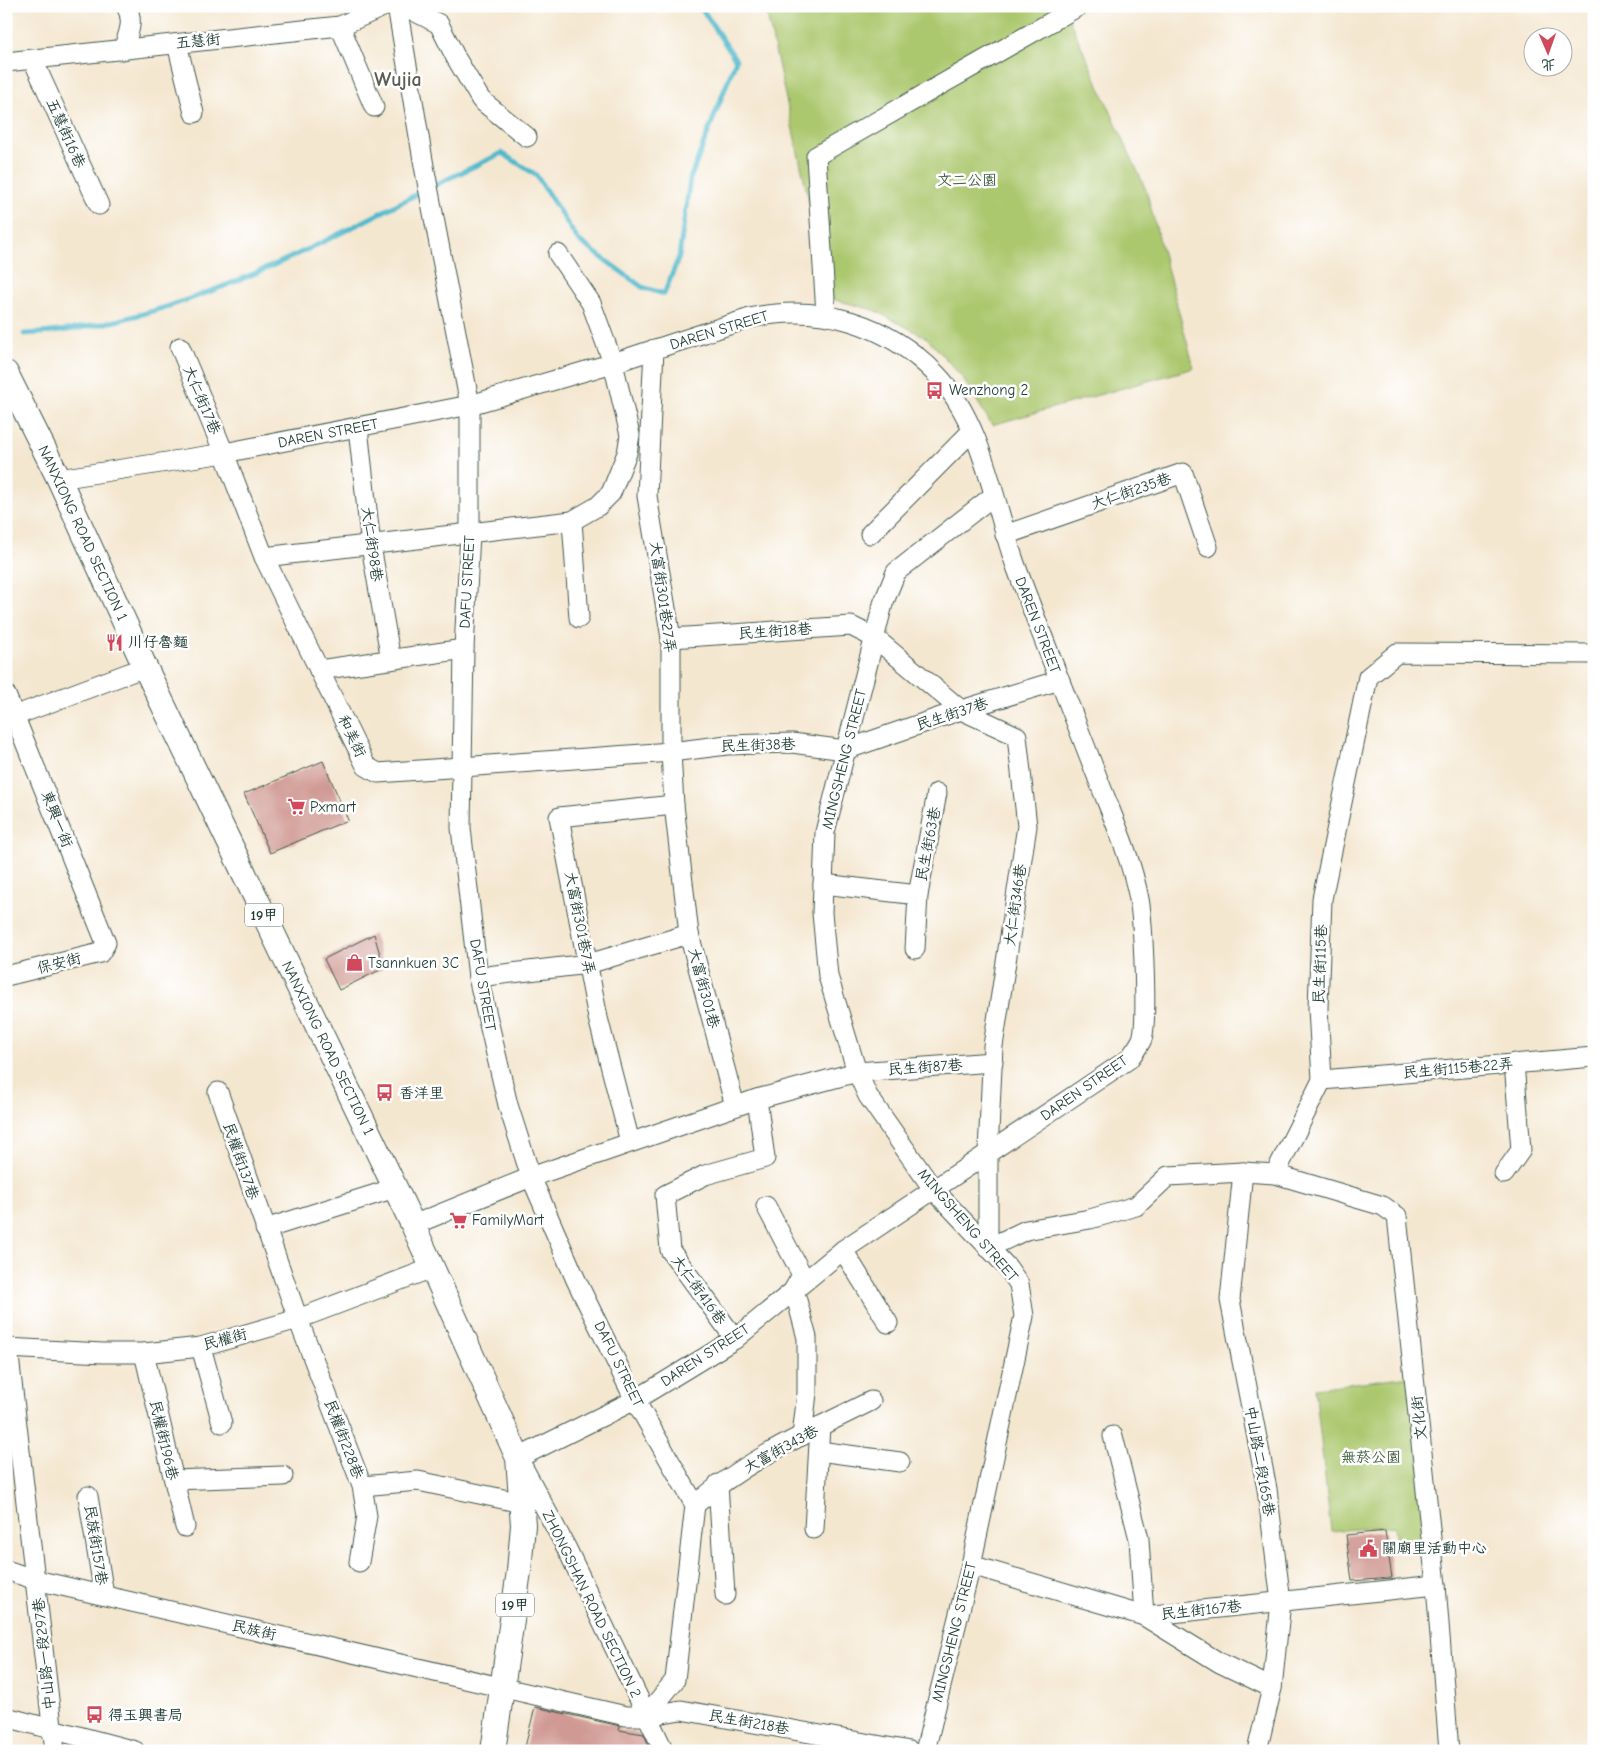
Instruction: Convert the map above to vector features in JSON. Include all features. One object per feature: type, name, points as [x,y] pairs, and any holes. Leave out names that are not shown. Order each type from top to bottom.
[{"type":"main road","name":"NANXIONG ROAD SECTION 1","points":[[6,373],[59,479],[145,666],[414,1225],[518,1458],[523,1525],[519,1571],[493,1751]]},
{"type":"street","points":[[123,50],[131,25],[131,15],[126,6]]},
{"type":"street","name":"五慧街","points":[[6,62],[340,26],[386,6]]},
{"type":"street","name":"DAFU STREET","points":[[397,6],[424,166],[470,405],[470,533],[464,649],[461,828],[478,977],[508,1105],[532,1177],[576,1280],[635,1400],[696,1505]]},
{"type":"street","points":[[404,6],[439,24],[456,58],[481,100],[527,137]]},
{"type":"street","points":[[826,314],[816,156],[1078,6]]},
{"type":"street","points":[[340,26],[374,107]]},
{"type":"street","points":[[177,44],[194,113]]},
{"type":"street","name":"五慧街16巷","points":[[33,60],[99,205]]},
{"type":"street","points":[[264,557],[572,521],[598,506],[611,493],[627,453],[630,435],[612,364],[591,303],[558,254]]},
{"type":"street","name":"DAREN STREET","points":[[59,479],[358,428],[470,405],[612,364],[750,318],[773,313],[826,314],[866,325],[897,341],[944,383],[959,404],[972,431],[1005,535],[1129,860],[1139,898],[1142,924],[1143,1037],[1129,1059],[843,1250],[735,1339],[635,1400],[518,1458]]},
{"type":"street","name":"大仁街17巷","points":[[180,347],[224,452]]},
{"type":"street","name":"大富街301巷27弄","points":[[654,349],[647,496],[671,638],[671,752],[674,806],[689,934]]},
{"type":"street","name":"大仁街98巷","points":[[358,428],[370,546],[391,660]]},
{"type":"street","points":[[870,534],[972,431]]},
{"type":"street","name":"和美街","points":[[224,452],[264,557],[366,766],[378,773],[671,752]]},
{"type":"street","name":"大仁街235巷","points":[[1005,535],[1183,472],[1208,548]]},
{"type":"street","name":"MINGSHENG STREET","points":[[925,1751],[971,1565],[1024,1316],[1019,1284],[1008,1268],[933,1189],[881,1118],[868,1096],[858,1072],[828,976],[822,914],[825,832],[884,604],[896,572],[993,496]]},
{"type":"street","points":[[572,521],[579,618]]},
{"type":"street","name":"民生街18巷","points":[[671,638],[851,626],[875,638]]},
{"type":"street","name":"大仁街346巷","points":[[875,638],[960,710],[1017,736],[1027,826],[993,1062],[988,1152],[988,1248]]},
{"type":"street","points":[[319,670],[464,649]]},
{"type":"street","name":"民生街115巷","points":[[1275,1174],[1322,1080],[1318,1008],[1322,899],[1368,677],[1397,653],[1594,654]]},
{"type":"street","points":[[11,717],[145,666]]},
{"type":"street","name":"民生街37巷","points":[[845,750],[960,710],[1060,680]]},
{"type":"street","name":"東興一街","points":[[6,696],[11,717],[106,943]]},
{"type":"street","name":"民生街38巷","points":[[671,752],[727,745],[792,742],[845,750]]},
{"type":"street","name":"民生街63巷","points":[[915,949],[918,895],[937,793]]},
{"type":"street","name":"大富街301巷7弄","points":[[630,1142],[598,1018],[559,817],[674,806]]},
{"type":"street","name":"民生街63巷","points":[[823,884],[918,895]]},
{"type":"street","name":"大富街301巷","points":[[478,977],[588,964],[689,934],[735,1106]]},
{"type":"street","name":"保安街","points":[[6,976],[100,953],[106,943]]},
{"type":"street","name":"民生街115巷22弄","points":[[1322,1080],[1594,1057]]},
{"type":"street","name":"民生街87巷","points":[[858,1072],[993,1062]]},
{"type":"street","points":[[1504,1174],[1521,1150],[1514,1063]]},
{"type":"street","points":[[414,1225],[532,1177],[630,1142],[757,1099],[858,1072]]},
{"type":"street","name":"民權街137巷","points":[[218,1092],[298,1320]]},
{"type":"street","name":"大仁街416巷","points":[[735,1339],[670,1250],[665,1195],[705,1175],[765,1158],[757,1099]]},
{"type":"street","points":[[988,1248],[1026,1230],[1090,1219],[1136,1206],[1168,1176],[1243,1172],[1275,1174]]},
{"type":"street","name":"中山路二段165巷","points":[[1243,1172],[1230,1300],[1267,1489],[1281,1602],[1272,1688],[1257,1751]]},
{"type":"street","name":"文化街","points":[[1275,1174],[1383,1206],[1397,1216],[1436,1585],[1449,1751]]},
{"type":"street","points":[[265,1229],[395,1188]]},
{"type":"street","points":[[766,1206],[802,1275],[794,1289],[807,1338],[807,1392],[802,1436]]},
{"type":"street","points":[[843,1250],[888,1322]]},
{"type":"street","name":"民權街","points":[[7,1348],[144,1353],[201,1346],[298,1320],[432,1268]]},
{"type":"street","name":"民權街228巷","points":[[298,1320],[362,1486],[367,1516],[360,1562]]},
{"type":"street","points":[[201,1346],[222,1423]]},
{"type":"street","name":"中山路一段297巷","points":[[7,1348],[56,1751]]},
{"type":"street","name":"民權街196巷","points":[[144,1353],[185,1527]]},
{"type":"street","name":"大富街343巷","points":[[696,1505],[718,1484],[820,1426],[871,1400]]},
{"type":"street","points":[[814,1529],[820,1426]]},
{"type":"street","points":[[1113,1436],[1139,1539],[1144,1616],[1220,1663],[1272,1688]]},
{"type":"street","points":[[819,1451],[900,1462]]},
{"type":"street","name":"ZHONGSHAN ROAD SECTION 2","points":[[518,1458],[567,1549],[664,1751]]},
{"type":"street","points":[[174,1480],[283,1476]]},
{"type":"street","points":[[362,1486],[418,1480],[522,1503]]},
{"type":"street","points":[[718,1484],[725,1595]]},
{"type":"street","name":"民族街157巷","points":[[88,1496],[104,1595]]},
{"type":"street","points":[[646,1716],[675,1680],[696,1505]]},
{"type":"street","name":"民生街167巷","points":[[971,1565],[1144,1616],[1436,1585]]},
{"type":"street","name":"民族街","points":[[6,1570],[36,1580],[503,1689],[626,1716],[646,1716]]},
{"type":"street","name":"民生街218巷","points":[[646,1716],[681,1710],[910,1751]]},
{"type":"street","points":[[6,1717],[135,1751]]},
{"type":"path","points":[[1257,6],[1274,12],[1278,6]]},
{"type":"green space","name":"文二公園","points":[[765,6],[1063,6],[1146,190],[1194,368],[992,425],[962,377],[927,338],[874,310],[831,299]]},
{"type":"green space","name":"無菸公園","points":[[1410,1376],[1428,1540],[1396,1542],[1394,1526],[1331,1531],[1315,1388]]},
{"type":"building","name":"Pxmart","points":[[323,761],[348,820],[270,853],[244,794]]},
{"type":"building","name":"Tsannkuen 3C","points":[[374,934],[384,968],[339,990],[324,959]]},
{"type":"building","name":"關廟里活動中心","points":[[1385,1531],[1392,1578],[1352,1581],[1346,1535]]},
{"type":"building","points":[[535,1707],[620,1726],[619,1730],[644,1734],[651,1751],[524,1751]]},
{"type":"waterway","points":[[433,186],[502,153],[536,175],[578,240],[642,287],[664,294],[679,257],[690,179],[736,60],[700,6]]},
{"type":"waterway","points":[[24,334],[76,329],[128,318],[179,303],[282,261],[425,190]]},
{"type":"place","name":"Wenzhong 2","points":[[935,390]]},
{"type":"place","name":"川仔魯麵","points":[[114,642]]},
{"type":"place","name":"Pxmart","points":[[296,807]]},
{"type":"place","name":"Tsannkuen 3C","points":[[354,963]]},
{"type":"place","name":"香洋里","points":[[385,1093]]},
{"type":"place","name":"FamilyMart","points":[[458,1220]]},
{"type":"place","name":"關廟里活動中心","points":[[1368,1548]]},
{"type":"place","name":"得玉興書局","points":[[94,1715]]},
{"type":"district","name":"Wujia","points":[[398,79]]}]
